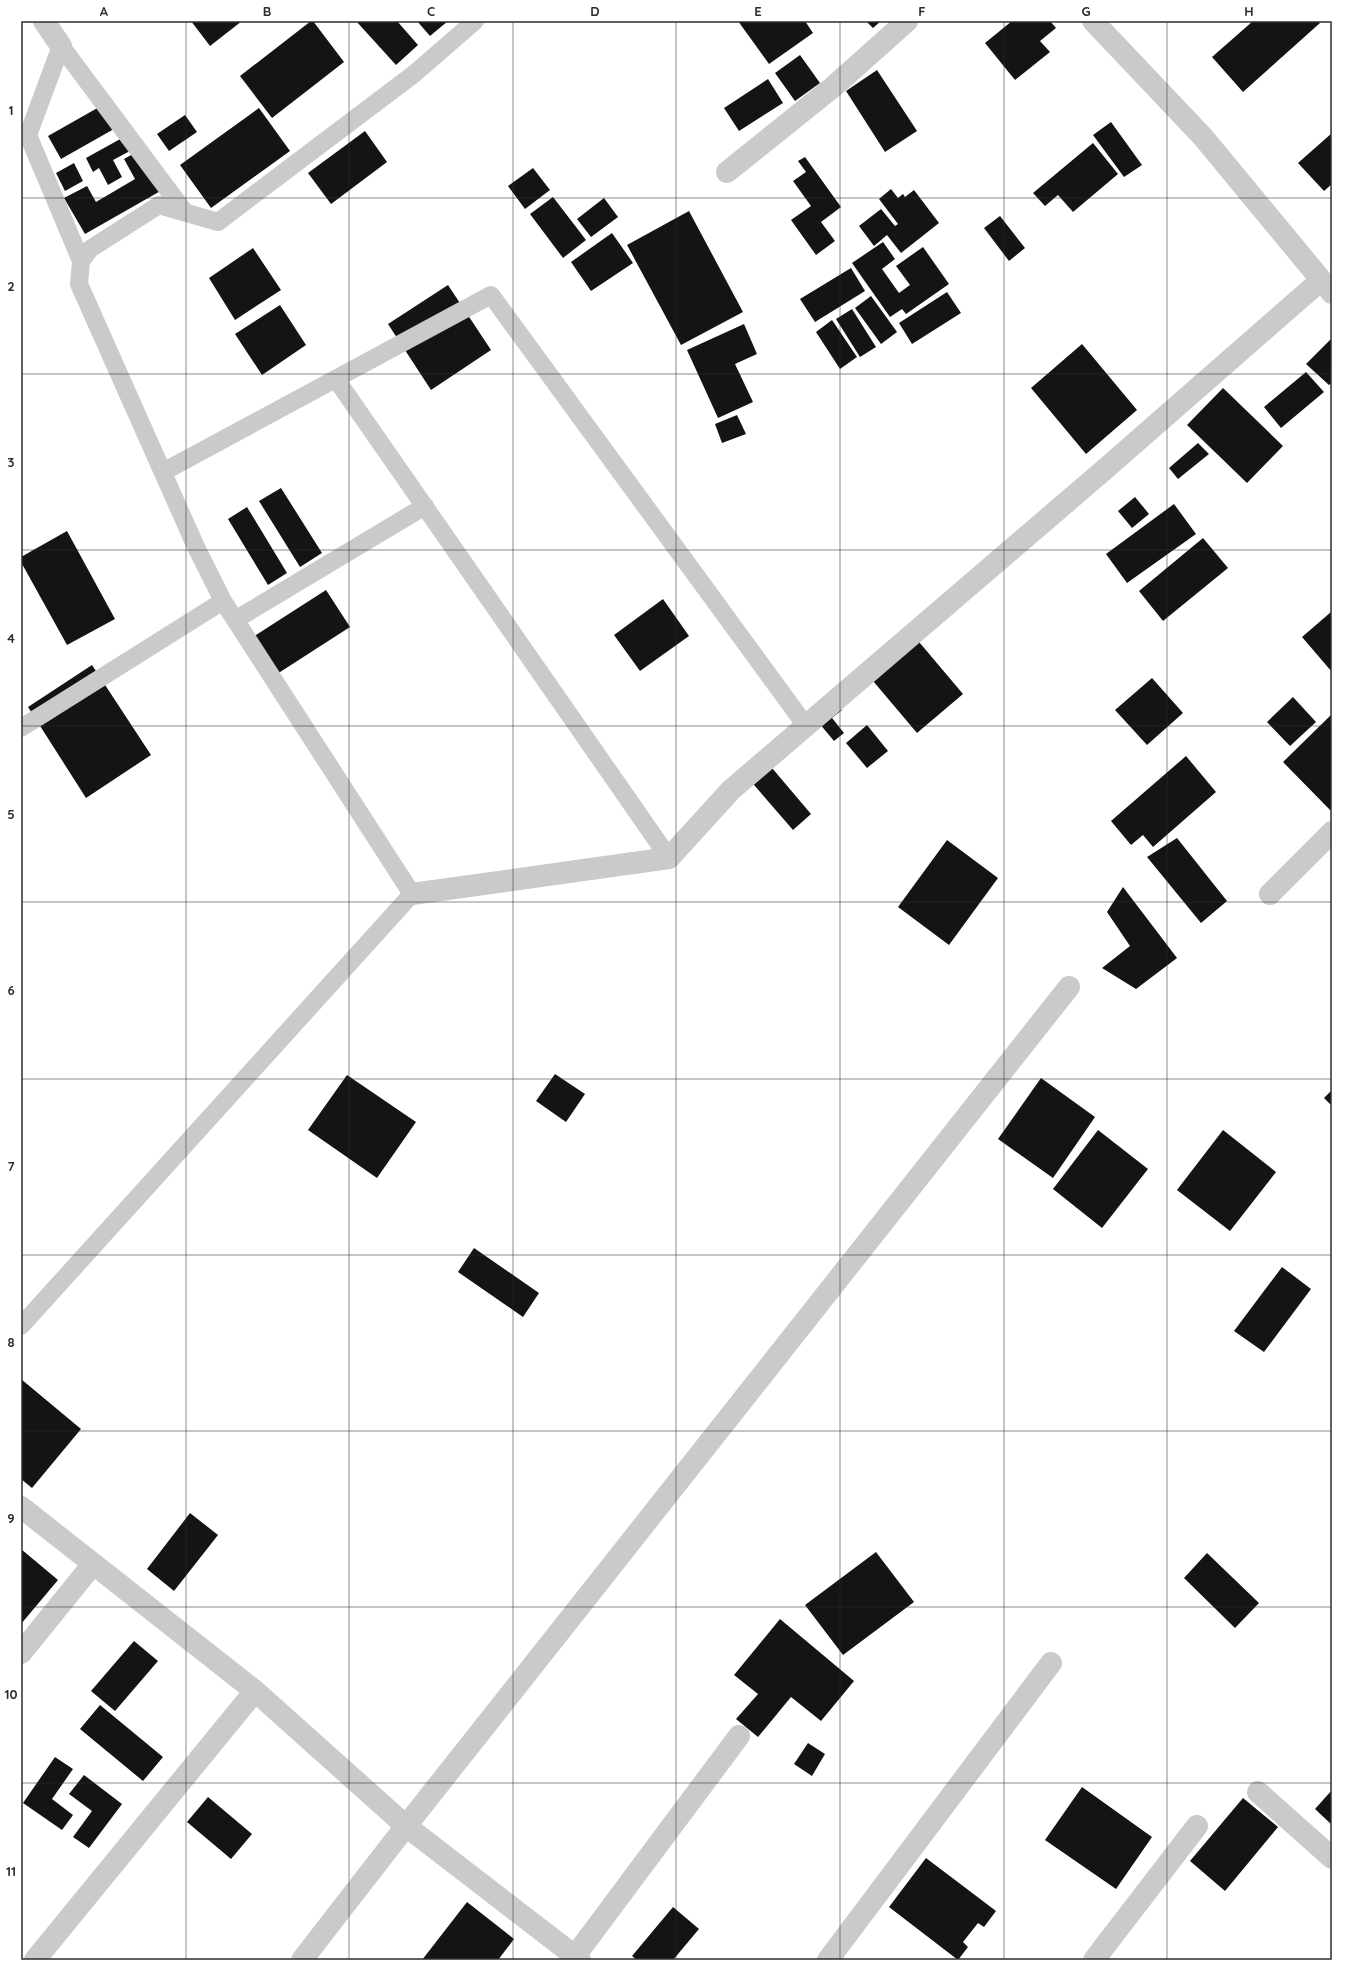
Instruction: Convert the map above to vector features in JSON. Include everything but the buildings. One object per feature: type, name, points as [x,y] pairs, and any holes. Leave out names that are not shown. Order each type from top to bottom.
[{"type":"street","points":[[44,21],[61,46]]},
{"type":"street","points":[[727,172],[833,87],[907,21]]},
{"type":"street","points":[[412,894],[669,858],[731,790],[1104,470],[1326,287],[1202,138],[1093,21]]},
{"type":"street","points":[[1270,894],[1332,832]]},
{"type":"street","points":[[302,1960],[406,1826],[1069,987]]},
{"type":"street","points":[[21,1507],[255,1691],[406,1826],[576,1959],[739,1736]]},
{"type":"street","points":[[21,1653],[93,1564]]},
{"type":"street","points":[[828,1960],[1051,1663]]},
{"type":"street","points":[[35,1960],[255,1691]]},
{"type":"street","points":[[1258,1792],[1332,1858]]},
{"type":"street","points":[[1094,1960],[1197,1826]]},
{"type":"lane","points":[[81,261],[90,248],[158,205],[184,211],[218,222],[414,74],[476,21]]},
{"type":"lane","points":[[61,46],[184,211]]},
{"type":"lane","points":[[21,1326],[412,894],[223,601],[196,547],[79,284],[81,261],[28,135],[61,46]]},
{"type":"lane","points":[[163,472],[491,295],[806,726]]},
{"type":"lane","points":[[336,379],[669,858]]},
{"type":"lane","points":[[235,620],[424,506]]},
{"type":"lane","points":[[21,728],[223,601]]}]
